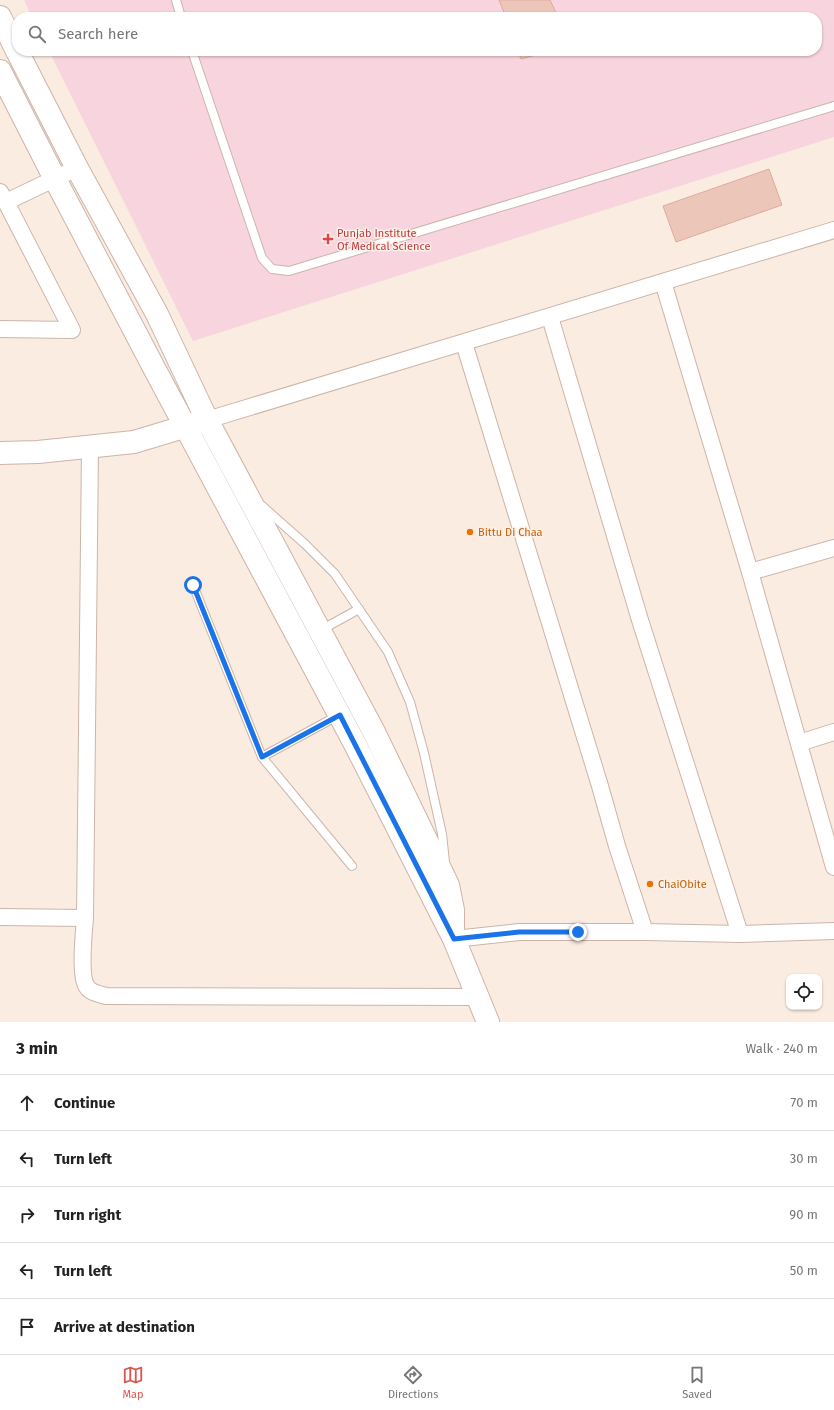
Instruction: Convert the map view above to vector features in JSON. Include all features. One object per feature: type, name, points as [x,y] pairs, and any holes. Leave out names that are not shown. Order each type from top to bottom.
[{"type":"street","points":[[0,17],[12,41]]},
{"type":"street","points":[[20,56],[77,168],[157,314],[206,420],[320,631],[350,711],[454,939],[488,1022]]},
{"type":"street","points":[[0,71],[54,179],[185,427],[350,711],[374,732],[448,885],[453,910],[454,939]]},
{"type":"street","points":[[0,330],[72,330],[3,197],[54,179],[77,168]]},
{"type":"street","points":[[0,453],[38,452],[134,442],[834,230]]},
{"type":"street","points":[[663,282],[750,572],[834,867]]},
{"type":"street","points":[[550,317],[640,620],[740,934]]},
{"type":"street","points":[[464,343],[598,779],[617,846],[645,932]]},
{"type":"street","points":[[90,447],[85,918],[83,977],[87,987],[95,994],[114,996],[478,997]]},
{"type":"street","points":[[750,572],[834,548]]},
{"type":"street","points":[[798,743],[834,732]]},
{"type":"street","points":[[0,917],[85,918]]},
{"type":"street","points":[[454,939],[519,932],[740,934],[834,931]]},
{"type":"lane","points":[[176,0],[180,12]]},
{"type":"lane","points":[[194,56],[262,258],[272,269],[289,271],[834,106]]},
{"type":"lane","points":[[245,491],[305,544],[335,574],[388,652],[410,702],[424,753],[442,834],[448,885]]},
{"type":"lane","points":[[193,585],[262,757],[352,866]]},
{"type":"lane","points":[[320,631],[359,609]]},
{"type":"lane","points":[[262,757],[350,711]]},
{"type":"shaded area","name":"Punjab Institute Of Medical Science","points":[[24,0],[834,0],[834,137],[193,341],[51,56],[822,56],[822,12],[30,12]]},
{"type":"building","points":[[499,0],[550,0],[556,12],[504,12]]},
{"type":"building","points":[[520,56],[532,56],[521,59]]},
{"type":"building","points":[[769,169],[782,205],[676,242],[663,206]]},
{"type":"place","name":"Punjab Institute Of Medical Science","points":[[328,239]]},
{"type":"place","name":"Bittu Di Chaa","points":[[470,532]]},
{"type":"place","name":"ChaiObite","points":[[650,884]]},
{"type":"route","points":[[193,585],[262,757],[340,715],[454,939],[519,932],[578,932]]}]
